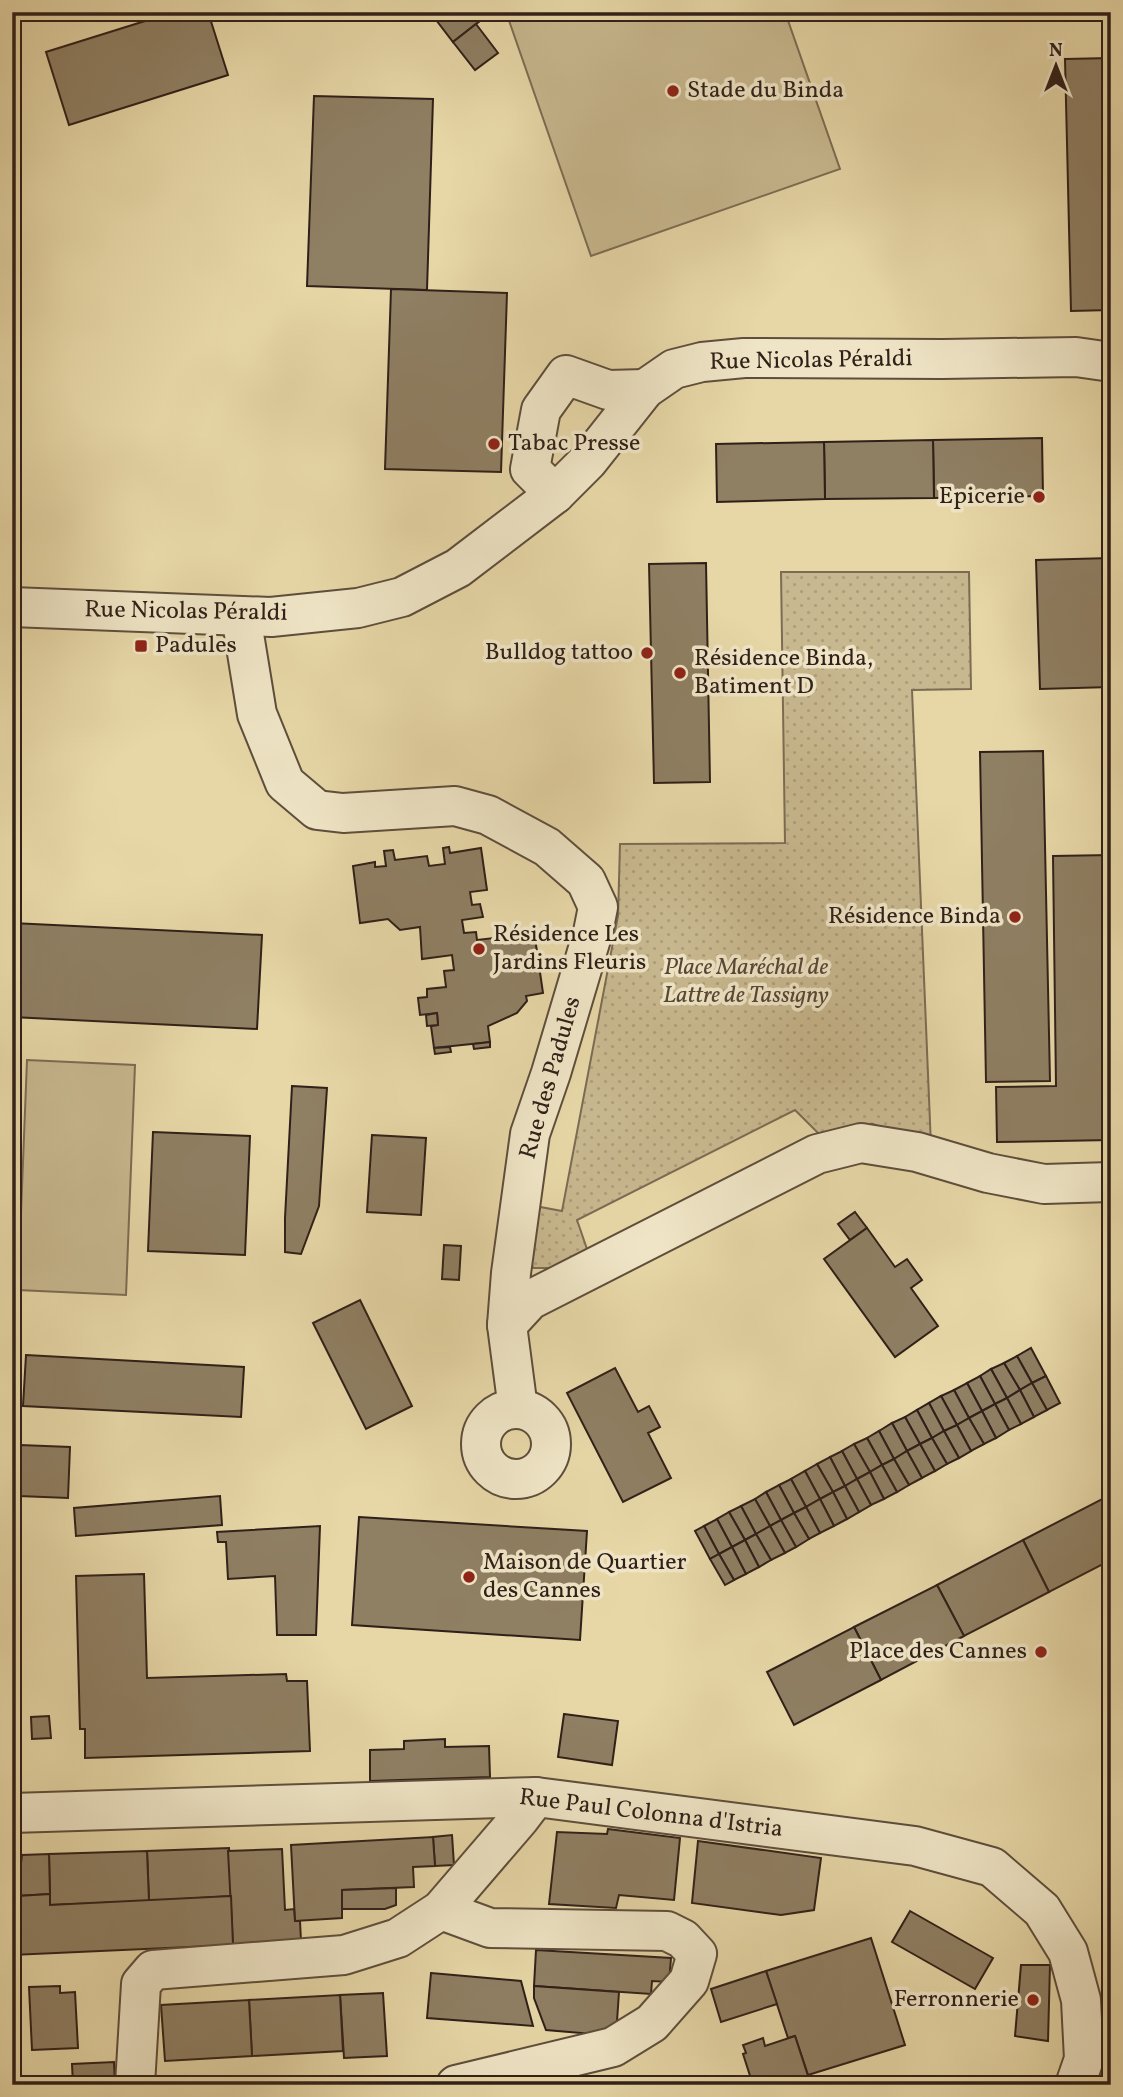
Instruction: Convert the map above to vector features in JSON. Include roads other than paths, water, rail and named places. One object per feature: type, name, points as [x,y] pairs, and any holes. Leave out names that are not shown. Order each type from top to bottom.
[{"type":"street","name":"Rue Nicolas Péraldi","points":[[12,607],[271,617],[358,608],[402,597],[458,568],[555,494],[588,461],[645,389],[674,369],[702,362],[744,358],[1076,357],[1111,362]]},
{"type":"street","points":[[555,494],[530,469],[541,410],[566,375],[608,390],[645,389]]},
{"type":"street","name":"Rue des Padules","points":[[241,616],[257,714],[285,783],[317,810],[343,813],[455,806],[488,815],[547,847],[586,881],[598,907],[551,1073],[530,1133],[511,1273],[507,1325],[519,1409]]},
{"type":"street","points":[[507,1325],[530,1300],[817,1154],[861,1143],[918,1152],[976,1170],[1044,1184],[1111,1182]]},
{"type":"street","points":[[135,2085],[141,1984],[153,1970],[344,1955],[398,1937],[441,1910],[536,1797]]},
{"type":"street","name":"Rue Paul Colonna d'Istria","points":[[12,1812],[536,1797],[915,1846],[992,1867],[1042,1910],[1068,1952],[1081,2000],[1084,2059],[1076,2085]]},
{"type":"street","points":[[441,1910],[489,1928],[667,1931],[682,1939],[697,1954],[690,1981],[652,2023],[613,2047],[456,2085]]},
{"type":"place","name":"Stade du Binda","points":[[673,91]]},
{"type":"place","name":"Tabac Presse","points":[[494,444]]},
{"type":"place","name":"Epicerie","points":[[1039,497]]},
{"type":"place","name":"Padules","points":[[141,646]]},
{"type":"place","name":"Bulldog tattoo","points":[[647,653]]},
{"type":"place","name":"Résidence Binda, Batiment D","points":[[680,673]]},
{"type":"place","name":"Résidence Binda","points":[[1015,917]]},
{"type":"place","name":"Résidence Les Jardins Fleuris","points":[[479,949]]},
{"type":"place","name":"Maison de Quartier des Cannes","points":[[469,1577]]},
{"type":"place","name":"Place des Cannes","points":[[1041,1652]]},
{"type":"place","name":"Ferronnerie","points":[[1033,2000]]},
{"type":"park label","name":"Place Maréchal de Lattre de Tassigny","points":[[746,982]]}]
